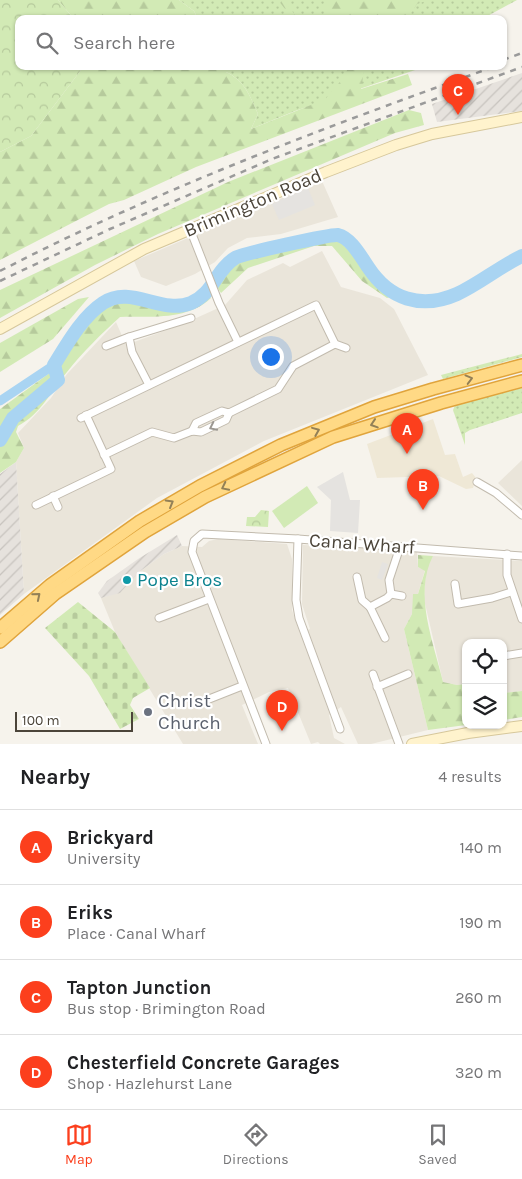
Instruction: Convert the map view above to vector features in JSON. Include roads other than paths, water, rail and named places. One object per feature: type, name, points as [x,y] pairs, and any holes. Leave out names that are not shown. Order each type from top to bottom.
[{"type":"highway","points":[[0,628],[50,586],[140,521],[200,486],[281,445],[374,408],[433,388],[522,365]]},
{"type":"highway","points":[[0,642],[55,594],[145,532],[205,497],[333,438],[440,403],[522,381]]},
{"type":"main road","name":"Brimington Road","points":[[0,329],[144,249],[396,145],[432,134],[522,117]]},
{"type":"main road","points":[[412,744],[468,733],[522,726]]},
{"type":"street","points":[[190,229],[216,296],[238,342]]},
{"type":"street","points":[[36,505],[111,468],[84,416],[316,305],[335,344],[346,348]]},
{"type":"street","points":[[106,346],[191,318]]},
{"type":"street","points":[[129,337],[132,352],[149,385]]},
{"type":"street","points":[[104,455],[152,432],[174,438],[192,431],[201,432],[218,424],[226,420],[229,413],[278,389],[293,366],[335,344]]},
{"type":"street","points":[[477,482],[496,493],[522,515]]},
{"type":"street","points":[[53,496],[58,507]]},
{"type":"street","name":"Canal Wharf","points":[[209,599],[192,552],[194,541],[202,534],[298,539],[522,556]]},
{"type":"street","points":[[298,539],[296,600],[299,618],[340,729]]},
{"type":"street","points":[[391,594],[389,580],[400,547]]},
{"type":"street","points":[[506,554],[507,575],[511,592],[522,620]]},
{"type":"street","points":[[357,577],[362,600],[370,607],[385,638]]},
{"type":"street","points":[[455,584],[458,604],[492,598],[511,592]]},
{"type":"street","points":[[391,594],[402,596]]},
{"type":"street","points":[[370,607],[391,594]]},
{"type":"street","points":[[159,618],[209,599],[266,744]]},
{"type":"street","points":[[507,655],[522,653]]},
{"type":"street","points":[[373,674],[399,744]]},
{"type":"street","points":[[377,687],[408,674]]},
{"type":"street","points":[[199,702],[242,686]]},
{"type":"waterway","points":[[0,440],[13,418],[58,380],[54,365],[82,323],[95,309],[114,298],[135,298],[180,306],[191,303],[205,294],[223,269],[235,258],[268,249],[338,235],[351,244],[376,278],[386,287],[396,294],[419,301],[444,299],[457,294],[522,256]]},
{"type":"waterway","points":[[0,401],[54,365]]},
{"type":"railway","points":[[507,59],[522,53]]},
{"type":"railway","points":[[0,281],[110,229],[272,159],[522,67]]},
{"type":"railway","points":[[0,271],[122,213],[245,160],[485,70]]},
{"type":"place","name":"Tapton Junction","points":[[458,115]]},
{"type":"place","name":"Brickyard","points":[[407,454]]},
{"type":"place","name":"Eriks","points":[[423,510]]},
{"type":"place","name":"Pope Bros","points":[[127,580]]},
{"type":"place","name":"Christ Church","points":[[148,712]]},
{"type":"place","name":"Chesterfield Concrete Garages","points":[[282,731]]}]
